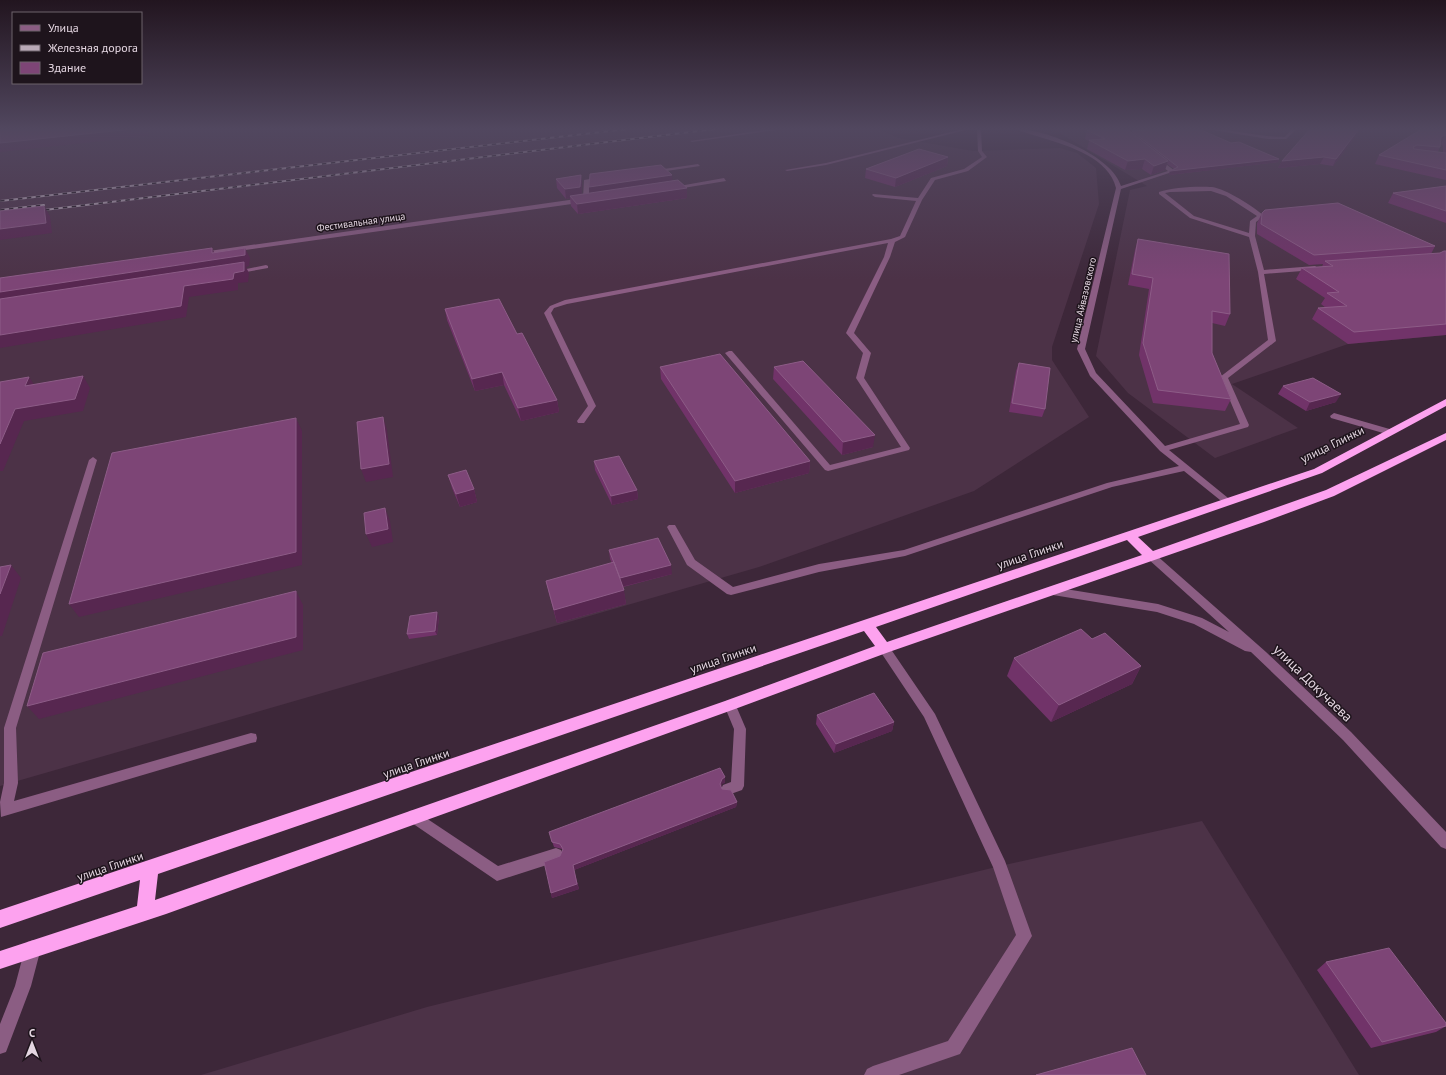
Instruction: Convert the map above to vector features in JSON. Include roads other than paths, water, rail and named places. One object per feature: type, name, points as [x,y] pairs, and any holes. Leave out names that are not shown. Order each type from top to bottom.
[{"type":"highway","name":"улица Глинки","points":[[0,919],[1318,471],[1446,402]]},
{"type":"highway","points":[[0,960],[145,911],[730,705],[884,648],[1053,591],[1330,493],[1446,436]]},
{"type":"highway","points":[[1129,535],[1151,556]]},
{"type":"highway","points":[[867,625],[884,648]]},
{"type":"highway","points":[[145,911],[150,868]]},
{"type":"street","points":[[586,200],[586,181],[600,179]]},
{"type":"street","points":[[581,421],[592,406],[547,313],[552,307],[565,302],[892,241],[902,237],[919,200],[933,179]]},
{"type":"street","points":[[1117,179],[1119,188],[1147,179]]},
{"type":"street","points":[[662,189],[724,180]]},
{"type":"street","name":"улица Айвазовского","points":[[1119,188],[1081,349],[1093,374],[1163,449],[1184,468],[1228,502]]},
{"type":"street","points":[[1163,449],[1245,425],[1224,377],[1272,341],[1261,272],[1252,236],[1253,222],[1261,216],[1228,195],[1212,189],[1168,190],[1161,193],[1192,218],[1252,236]]},
{"type":"street","points":[[875,195],[919,200]]},
{"type":"street","name":"Фестивальная улица","points":[[194,255],[594,199]]},
{"type":"street","points":[[729,353],[828,468],[906,448],[860,378],[867,353],[850,332],[887,257],[892,241]]},
{"type":"street","points":[[227,273],[266,267]]},
{"type":"street","points":[[1261,272],[1324,268]]},
{"type":"street","points":[[1334,416],[1390,432]]},
{"type":"street","points":[[3,811],[11,783],[10,728],[93,460]]},
{"type":"street","points":[[672,527],[691,562],[731,591],[819,568],[905,553],[1110,485],[1184,468]]},
{"type":"street","name":"улица Докучаева","points":[[1151,556],[1262,655],[1347,736],[1446,842]]},
{"type":"street","points":[[1053,591],[1158,608],[1198,621],[1262,655]]},
{"type":"street","points":[[873,1075],[954,1048],[1024,936],[1000,866],[929,714],[884,648]]},
{"type":"street","points":[[728,789],[737,786],[740,729],[730,705]]},
{"type":"street","points":[[3,811],[251,738]]},
{"type":"street","points":[[414,816],[497,874],[556,855]]},
{"type":"street","points":[[0,1046],[23,986],[33,948]]},
{"type":"railway","points":[[0,201],[190,179]]},
{"type":"railway","points":[[36,211],[300,179]]},
{"type":"railway","points":[[0,210],[44,205]]}]
